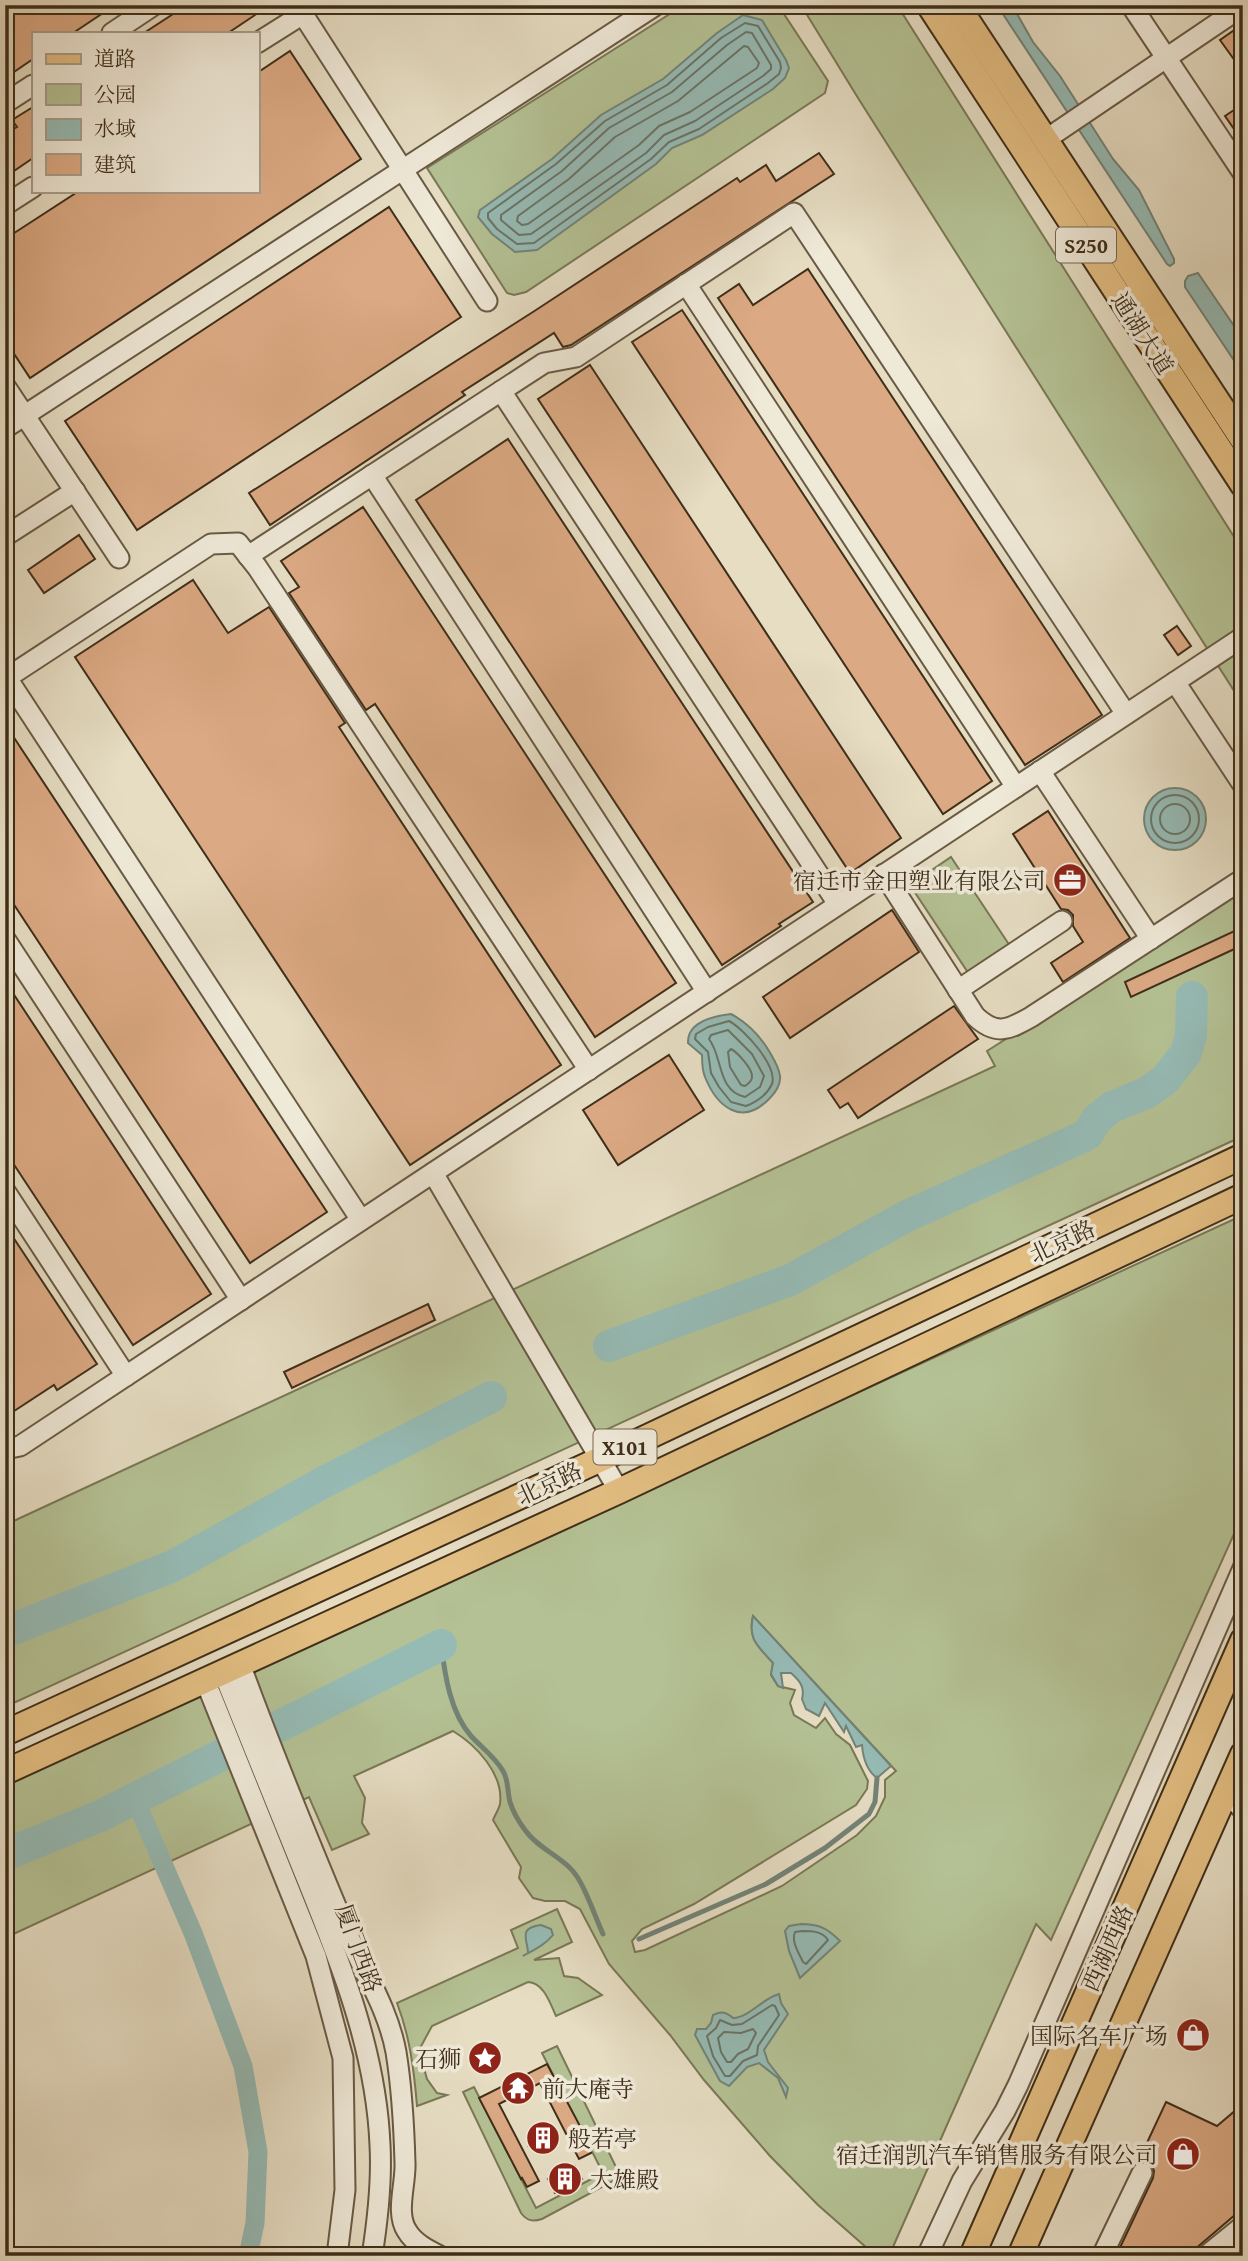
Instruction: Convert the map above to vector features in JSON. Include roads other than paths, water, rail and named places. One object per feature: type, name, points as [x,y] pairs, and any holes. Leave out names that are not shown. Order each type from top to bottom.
[{"type":"main road","name":"通湖大道","points":[[929,5],[1243,485]]},
{"type":"main road","name":"通湖大道","points":[[957,5],[1243,440]]},
{"type":"main road","name":"北京路","points":[[5,1733],[601,1459],[1243,1156]]},
{"type":"main road","name":"北京路","points":[[5,1772],[619,1491],[1243,1196]]},
{"type":"main road","name":"西湖西路","points":[[972,2256],[1243,1640]]},
{"type":"main road","name":"西湖西路","points":[[1020,2256],[1243,1754]]},
{"type":"street","points":[[114,32],[154,5]]},
{"type":"street","points":[[5,428],[656,5]]},
{"type":"street","points":[[1131,5],[1243,173]]},
{"type":"street","points":[[1045,140],[1243,6]]},
{"type":"street","points":[[259,41],[300,10],[487,301]]},
{"type":"street","points":[[5,103],[32,86]]},
{"type":"street","points":[[5,205],[32,188]]},
{"type":"street","points":[[248,556],[544,363],[576,357],[794,213],[1126,714]]},
{"type":"street","points":[[686,284],[1016,787]]},
{"type":"street","points":[[5,386],[119,558]]},
{"type":"street","points":[[501,391],[838,904]]},
{"type":"street","points":[[372,475],[707,992]]},
{"type":"street","points":[[5,536],[75,491]]},
{"type":"street","points":[[361,1220],[6,679],[211,544],[238,543],[589,1069]]},
{"type":"street","points":[[5,1449],[20,1446],[1243,637]]},
{"type":"street","points":[[1175,682],[1243,785]]},
{"type":"street","points":[[1040,771],[1151,939]]},
{"type":"street","points":[[884,874],[975,1016],[995,1030],[1010,1029],[1243,879]]},
{"type":"street","points":[[958,990],[1062,921]]},
{"type":"street","points":[[5,939],[241,1300]]},
{"type":"street","points":[[433,1173],[619,1491]]},
{"type":"street","points":[[5,1191],[126,1376]]},
{"type":"street","points":[[927,2256],[962,2181],[1018,2085],[1243,1568]]},
{"type":"street","points":[[223,1672],[242,1722]]},
{"type":"street","name":"厦门西路","points":[[223,1672],[242,1722],[274,1778],[342,1966],[365,2041],[380,2143],[381,2197],[372,2256]]},
{"type":"street","name":"厦门西路","points":[[242,1722],[247,1788],[316,1956],[343,2058],[345,2190],[337,2256]]},
{"type":"street","points":[[274,1778],[387,2017],[402,2100],[405,2167],[402,2209],[405,2230],[417,2243],[440,2256]]},
{"type":"street","points":[[1227,1791],[1243,1811]]},
{"type":"street","points":[[1102,2256],[1142,2173]]},
{"type":"street","points":[[1206,2256],[1243,2226]]},
{"type":"water","points":[[997,5],[1012,5],[1033,42],[1060,76],[1113,159],[1139,190],[1174,259],[1170,266],[1167,264]]},
{"type":"water","points":[[743,15],[762,20],[786,60],[789,68],[785,78],[773,89],[702,135],[672,148],[656,164],[537,250],[515,252],[492,234],[478,217],[480,210],[552,159],[601,115],[663,79],[717,33]]},
{"type":"water","points":[[1198,273],[1243,339],[1243,374],[1185,287],[1188,276]]},
{"type":"water","points":[[1175,788],[1197,797],[1206,819],[1197,841],[1175,850],[1153,841],[1144,819],[1153,797]]},
{"type":"water","points":[[731,1014],[747,1025],[761,1040],[779,1073],[780,1083],[777,1089],[769,1099],[749,1112],[731,1110],[723,1105],[710,1088],[704,1074],[702,1055],[688,1043],[692,1030],[697,1025],[717,1016]]},
{"type":"water","points":[[753,1616],[891,1766],[877,1778],[866,1763],[862,1745],[856,1747],[846,1726],[844,1732],[825,1703],[819,1716],[806,1709],[801,1685],[791,1673],[781,1673],[783,1688],[778,1686],[771,1674],[773,1663],[758,1647],[753,1637]]},
{"type":"water","points":[[801,1924],[822,1928],[840,1941],[800,1978],[789,1951],[785,1931],[789,1926]]},
{"type":"water","points":[[541,1925],[551,1929],[553,1935],[528,1953],[526,1932]]},
{"type":"water","points":[[779,1994],[788,2014],[764,2050],[768,2062],[788,2088],[786,2097],[778,2078],[759,2063],[747,2067],[729,2086],[720,2081],[695,2035],[697,2029],[706,2029],[713,2015],[724,2013],[733,2018],[739,2017]]},
{"type":"waterway","points":[[609,1346],[790,1280],[907,1216],[1087,1135],[1097,1119],[1112,1107],[1146,1093],[1165,1080],[1186,1053],[1191,1035],[1192,997]]},
{"type":"waterway","points":[[5,1632],[173,1566],[326,1481],[491,1397]]},
{"type":"waterway","points":[[441,1645],[444,1668],[458,1716],[471,1736],[503,1771],[511,1806],[525,1830],[575,1874],[603,1934]]},
{"type":"waterway","points":[[5,1855],[100,1816],[441,1645]]},
{"type":"waterway","points":[[639,1939],[766,1884],[825,1848],[869,1814],[875,1802],[877,1778]]},
{"type":"waterway","points":[[135,1799],[193,1933],[243,2066],[258,2152],[255,2223],[248,2256]]},
{"type":"place","name":"宿迁市金田塑业有限公司","points":[[1070,880]]},
{"type":"place","name":"国际名车广场","points":[[1193,2035]]},
{"type":"place","name":"石狮","points":[[485,2058]]},
{"type":"place","name":"前大庵寺","points":[[518,2088]]},
{"type":"place","name":"般若亭","points":[[543,2138]]},
{"type":"place","name":"宿迁润凯汽车销售服务有限公司","points":[[1183,2154]]},
{"type":"place","name":"大雄殿","points":[[565,2179]]}]
